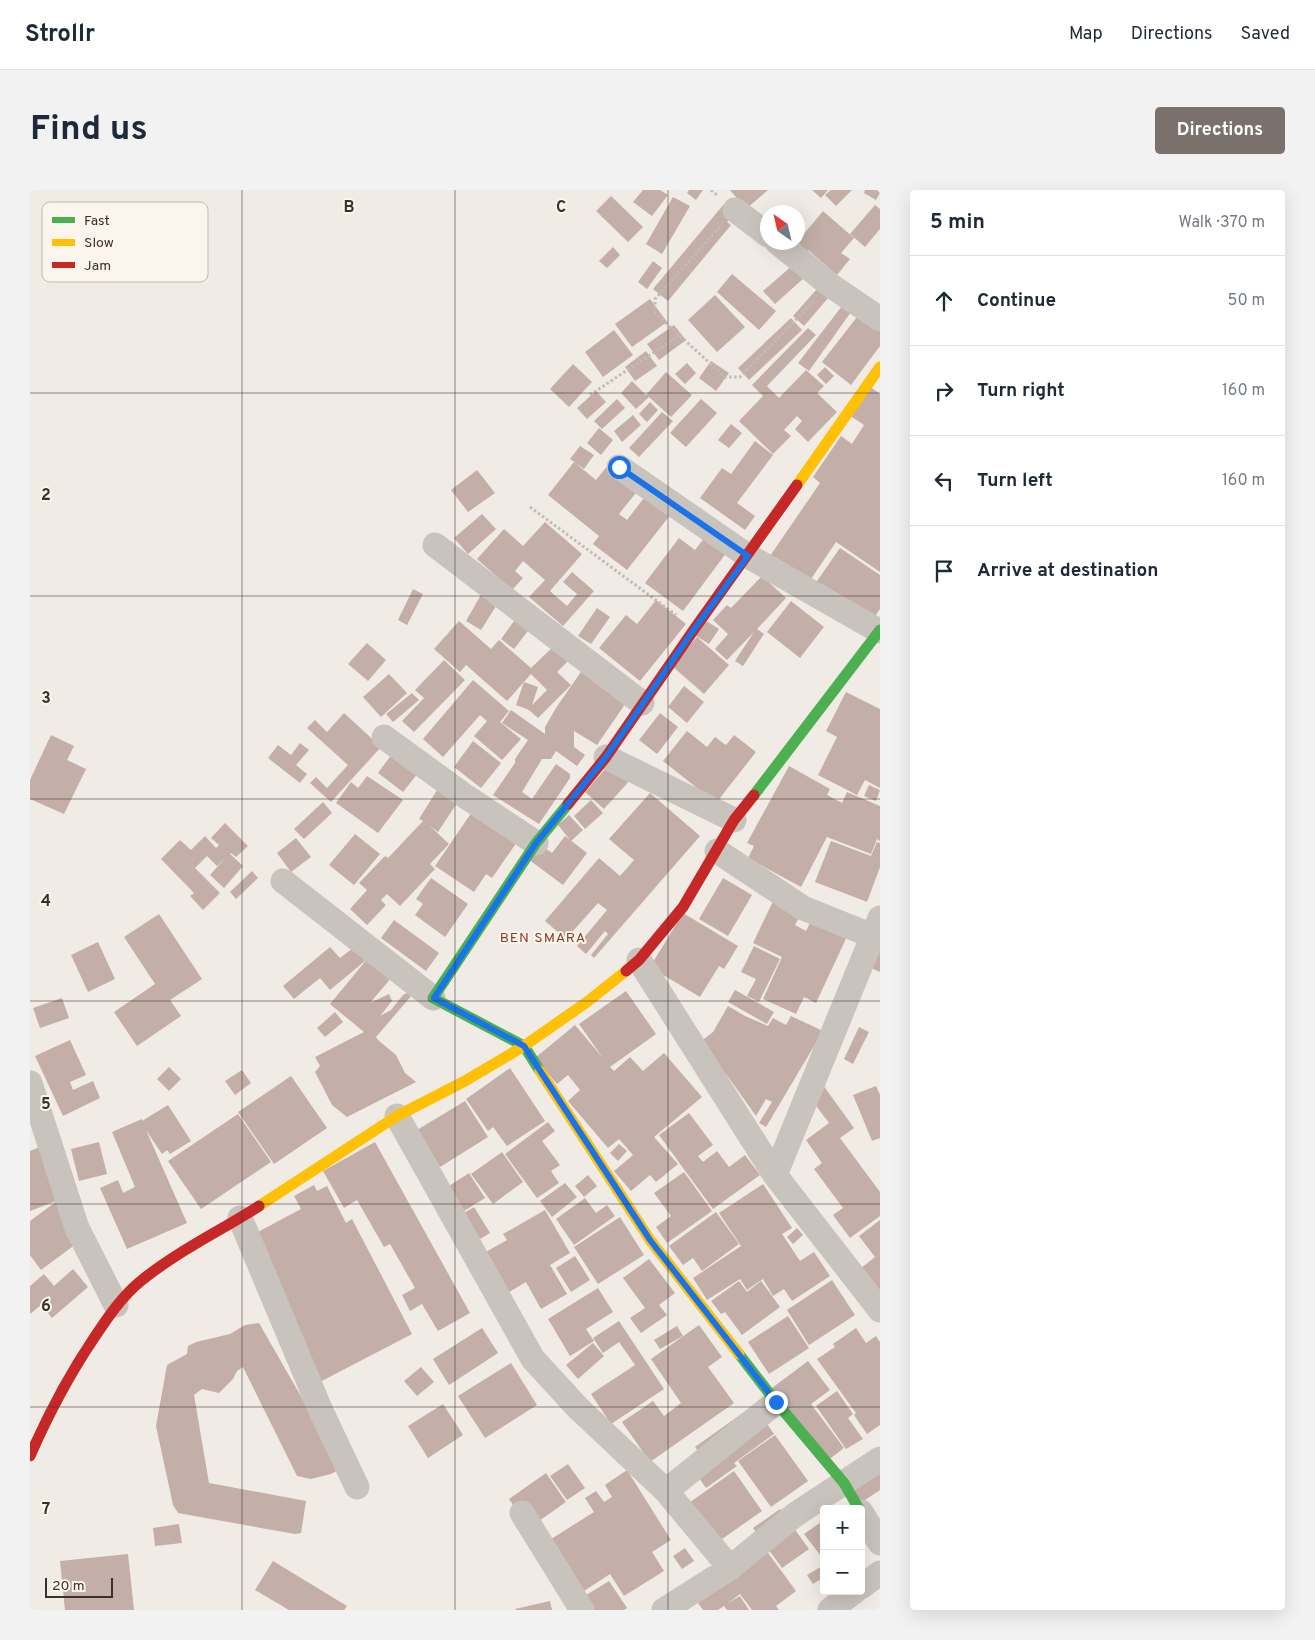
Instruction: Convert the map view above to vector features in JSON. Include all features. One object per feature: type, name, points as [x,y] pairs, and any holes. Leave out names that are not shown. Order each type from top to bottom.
[{"type":"street","points":[[735,210],[760,229]]},
{"type":"street","points":[[787,250],[830,285],[880,319]]},
{"type":"street","points":[[434,998],[536,843],[606,757],[642,703],[748,556],[880,367]]},
{"type":"street","points":[[30,1456],[40,1432],[78,1362],[116,1305],[150,1274],[397,1116],[464,1081],[524,1046],[587,1002],[639,960],[682,907],[734,820],[772,774],[880,631],[748,556],[619,467]]},
{"type":"street","points":[[435,545],[642,703]]},
{"type":"street","points":[[384,738],[465,796],[536,843]]},
{"type":"street","points":[[606,757],[734,820]]},
{"type":"street","points":[[717,851],[803,908],[878,931],[775,1175]]},
{"type":"street","points":[[283,881],[434,998],[524,1046],[650,1240],[776,1402],[844,1483],[857,1505]]},
{"type":"street","points":[[639,960],[775,1175],[880,1310]]},
{"type":"street","points":[[30,1083],[77,1228],[116,1305]]},
{"type":"street","points":[[397,1116],[533,1359],[578,1408],[666,1491],[730,1568]]},
{"type":"street","points":[[240,1218],[321,1411],[357,1487]]},
{"type":"street","points":[[666,1491],[776,1402]]},
{"type":"street","points":[[664,1610],[730,1568],[762,1544],[776,1529],[796,1514],[880,1459]]},
{"type":"street","points":[[522,1513],[582,1610]]},
{"type":"street","points":[[865,1519],[880,1543]]},
{"type":"street","points":[[865,1584],[880,1573]]},
{"type":"street","points":[[830,1610],[850,1595]]},
{"type":"path","points":[[735,210],[655,299],[655,313],[725,377],[740,377],[830,285]]},
{"type":"path","points":[[590,395],[680,335]]},
{"type":"path","points":[[530,507],[695,628]]},
{"type":"building","points":[[643,190],[660,190],[668,195],[652,216],[633,202]]},
{"type":"building","points":[[689,190],[703,190],[696,200],[687,193]]},
{"type":"building","points":[[730,190],[768,190],[746,209]]},
{"type":"building","points":[[812,190],[828,190],[821,198]]},
{"type":"building","points":[[831,190],[852,190],[836,206],[825,195]]},
{"type":"building","points":[[865,190],[880,190],[880,193],[876,200],[864,193]]},
{"type":"building","points":[[611,196],[643,227],[628,242],[596,211]]},
{"type":"building","points":[[673,197],[690,206],[662,254],[646,244]]},
{"type":"building","points":[[724,204],[735,213],[727,222],[731,225],[668,301],[653,289]]},
{"type":"building","points":[[875,205],[880,209],[880,229],[865,247],[850,234]]},
{"type":"building","points":[[823,211],[854,238],[841,253],[850,259],[837,275],[808,250],[807,252],[805,250],[805,233]]},
{"type":"building","points":[[613,247],[620,255],[607,268],[599,261]]},
{"type":"building","points":[[653,261],[662,268],[647,289],[638,282]]},
{"type":"building","points":[[793,265],[804,278],[775,304],[763,291]]},
{"type":"building","points":[[732,274],[776,311],[759,330],[717,292]]},
{"type":"building","points":[[824,281],[835,290],[804,326],[793,316]]},
{"type":"building","points":[[715,295],[745,327],[717,352],[688,320]]},
{"type":"building","points":[[849,297],[880,320],[880,346],[851,385],[822,362],[857,317],[851,312],[809,371],[798,363]]},
{"type":"building","points":[[650,299],[667,322],[632,347],[615,324]]},
{"type":"building","points":[[791,318],[802,330],[749,380],[738,368]]},
{"type":"building","points":[[674,325],[686,340],[659,360],[647,344]]},
{"type":"building","points":[[808,328],[816,335],[767,386],[779,398],[806,370],[824,386],[817,393],[837,412],[808,442],[795,429],[802,421],[797,416],[784,430],[791,436],[773,454],[739,421],[763,396],[752,385]]},
{"type":"building","points":[[614,330],[633,355],[603,377],[585,352]]},
{"type":"building","points":[[646,351],[657,366],[635,381],[625,367]]},
{"type":"building","points":[[711,361],[729,373],[716,391],[699,378]]},
{"type":"building","points":[[687,363],[696,373],[685,384],[675,374]]},
{"type":"building","points":[[573,364],[592,382],[569,407],[550,389]]},
{"type":"building","points":[[825,367],[834,376],[826,384],[817,375]]},
{"type":"building","points":[[666,372],[692,395],[671,417],[649,397],[636,409],[621,393],[632,381],[646,395]]},
{"type":"building","points":[[869,386],[880,394],[880,572],[836,542],[809,582],[770,556],[820,483],[813,477],[841,436],[852,444],[864,425],[849,415]]},
{"type":"building","points":[[596,391],[606,402],[587,419],[577,408]]},
{"type":"building","points":[[617,399],[625,408],[602,429],[594,421]]},
{"type":"building","points":[[701,399],[717,413],[686,447],[670,433]]},
{"type":"building","points":[[650,402],[658,410],[647,422],[639,414]]},
{"type":"building","points":[[662,412],[673,421],[639,457],[629,448]]},
{"type":"building","points":[[633,415],[641,425],[622,442],[614,431]]},
{"type":"building","points":[[731,424],[742,433],[729,448],[718,440]]},
{"type":"building","points":[[599,428],[613,440],[601,455],[587,443]]},
{"type":"building","points":[[755,441],[773,455],[737,503],[755,516],[745,530],[700,498],[722,468],[731,474]]},
{"type":"building","points":[[580,446],[594,455],[584,469],[570,459]]},
{"type":"building","points":[[574,462],[596,480],[608,465],[639,489],[619,514],[627,520],[647,494],[671,514],[627,570],[593,544],[599,536],[548,495]]},
{"type":"building","points":[[477,470],[495,493],[468,512],[451,490]]},
{"type":"building","points":[[482,514],[496,529],[468,554],[454,538]]},
{"type":"building","points":[[545,522],[582,554],[550,591],[567,606],[577,594],[563,582],[572,572],[594,591],[563,626],[529,597],[545,580],[523,561],[515,571],[523,578],[512,590],[477,559],[504,529],[523,546]]},
{"type":"building","points":[[705,537],[727,552],[683,611],[645,583],[679,538],[695,550]]},
{"type":"building","points":[[840,548],[880,575],[880,609],[871,622],[815,584]]},
{"type":"building","points":[[762,576],[786,598],[757,629],[764,634],[743,666],[735,661],[754,632],[727,660],[715,649],[728,634],[713,620],[727,605],[731,608]]},
{"type":"building","points":[[413,589],[423,594],[407,625],[398,620]]},
{"type":"building","points":[[482,593],[498,603],[481,630],[466,621]]},
{"type":"building","points":[[656,600],[686,624],[640,681],[599,648],[626,615],[637,624]]},
{"type":"building","points":[[791,601],[824,627],[800,658],[767,632]]},
{"type":"building","points":[[597,608],[610,617],[591,644],[578,636]]},
{"type":"building","points":[[517,617],[531,627],[514,649],[501,639]]},
{"type":"building","points":[[703,619],[719,629],[709,644],[693,634]]},
{"type":"building","points":[[459,621],[491,649],[499,640],[531,668],[555,645],[570,659],[557,672],[571,685],[538,718],[529,710],[516,705],[524,682],[538,687],[532,705],[547,690],[531,674],[507,701],[466,665],[460,672],[434,649]]},
{"type":"building","points":[[697,637],[729,665],[704,694],[672,666]]},
{"type":"building","points":[[367,643],[386,660],[368,681],[348,664]]},
{"type":"building","points":[[444,660],[465,680],[414,732],[402,721],[424,698],[415,690]]},
{"type":"building","points":[[585,666],[630,697],[597,745],[574,731],[574,747],[585,755],[577,766],[556,751],[551,759],[542,759],[522,792],[532,799],[556,764],[570,774],[570,778],[539,824],[493,795],[528,740],[502,723],[511,710],[545,734],[545,727],[556,708]]},
{"type":"building","points":[[389,674],[407,693],[381,717],[363,697]]},
{"type":"building","points":[[473,680],[509,711],[500,722],[521,739],[502,760],[474,736],[487,721],[480,715],[443,757],[423,739]]},
{"type":"building","points":[[684,686],[704,702],[687,723],[668,707]]},
{"type":"building","points":[[846,692],[880,709],[880,788],[865,780],[857,795],[818,775],[837,737],[826,731]]},
{"type":"building","points":[[412,693],[419,700],[393,722],[386,714]]},
{"type":"building","points":[[344,713],[381,747],[331,802],[310,783],[316,777],[327,788],[348,765],[307,728],[315,720],[327,732]]},
{"type":"building","points":[[660,713],[678,727],[657,754],[639,740]]},
{"type":"building","points":[[687,731],[707,747],[715,737],[726,745],[734,735],[756,752],[716,803],[663,761]]},
{"type":"building","points":[[51,735],[74,746],[67,760],[86,769],[64,814],[30,799],[30,780]]},
{"type":"building","points":[[473,741],[501,763],[481,788],[454,767]]},
{"type":"building","points":[[300,743],[309,750],[296,765],[307,774],[300,783],[268,758],[278,745],[291,755]]},
{"type":"building","points":[[392,754],[418,773],[403,792],[378,773]]},
{"type":"building","points":[[612,761],[632,778],[604,809],[585,792]]},
{"type":"building","points":[[789,766],[830,789],[827,795],[842,803],[847,792],[880,806],[880,841],[877,839],[871,854],[827,837],[801,887],[748,858],[754,846],[747,843]]},
{"type":"building","points":[[367,776],[403,800],[378,833],[336,803],[351,782],[358,788]]},
{"type":"building","points":[[869,785],[880,790],[876,801],[864,796]]},
{"type":"building","points":[[439,787],[459,800],[438,832],[429,825],[449,844],[430,864],[435,869],[400,906],[387,894],[381,900],[386,905],[367,925],[350,909],[367,890],[359,883],[385,856],[388,858],[423,821],[419,819]]},
{"type":"building","points":[[650,793],[700,836],[594,958],[591,955],[608,934],[605,931],[586,954],[577,946],[607,910],[598,903],[566,939],[545,921],[599,858],[620,876],[634,860],[609,839]]},
{"type":"building","points":[[591,800],[603,813],[585,829],[574,816]]},
{"type":"building","points":[[323,802],[332,813],[304,839],[294,829]]},
{"type":"building","points":[[474,809],[519,839],[492,878],[486,874],[474,892],[435,866]]},
{"type":"building","points":[[569,815],[583,830],[571,841],[558,825]]},
{"type":"building","points":[[225,823],[248,846],[236,857],[230,854],[243,866],[224,888],[210,875],[227,856],[217,866],[207,856],[195,868],[220,893],[203,910],[190,896],[194,893],[161,859],[180,840],[191,850],[205,836],[216,848],[219,845],[211,838]]},
{"type":"building","points":[[355,834],[380,854],[354,885],[329,865]]},
{"type":"building","points":[[565,836],[587,853],[563,885],[528,859],[539,844],[552,853]]},
{"type":"building","points":[[296,838],[311,857],[291,872],[277,853]]},
{"type":"building","points":[[831,841],[871,856],[877,842],[880,843],[880,867],[867,902],[815,882]]},
{"type":"building","points":[[252,871],[258,878],[236,899],[230,892]]},
{"type":"building","points":[[431,878],[468,904],[445,937],[415,915],[423,904],[416,899]]},
{"type":"building","points":[[723,878],[752,895],[728,936],[699,919]]},
{"type":"building","points":[[775,897],[803,910],[795,925],[806,931],[816,911],[851,928],[816,1003],[804,997],[796,1014],[763,999],[782,957],[753,943]]},
{"type":"building","points":[[683,913],[738,946],[724,969],[719,966],[700,997],[650,967]]},
{"type":"building","points":[[159,914],[202,979],[170,1000],[181,1016],[137,1046],[114,1012],[155,984],[124,937]]},
{"type":"building","points":[[394,920],[439,953],[426,971],[381,938]]},
{"type":"building","points":[[98,942],[115,979],[88,992],[71,955]]},
{"type":"building","points":[[754,946],[780,959],[759,1002],[747,996],[756,979],[741,972]]},
{"type":"building","points":[[330,947],[340,958],[353,948],[365,961],[330,990],[320,978],[294,999],[283,986]]},
{"type":"building","points":[[880,947],[880,972],[871,968]]},
{"type":"building","points":[[368,958],[392,977],[370,1003],[389,994],[392,1001],[380,1016],[391,1010],[403,995],[419,987],[376,1037],[396,1055],[405,1073],[416,1082],[347,1117],[332,1105],[315,1072],[320,1066],[315,1057],[364,1032],[330,1004]]},
{"type":"building","points":[[735,990],[774,1012],[767,1024],[728,1002]]},
{"type":"building","points":[[626,991],[656,1034],[610,1067],[614,1071],[630,1057],[643,1071],[664,1053],[702,1097],[654,1137],[678,1164],[656,1182],[650,1175],[631,1191],[614,1171],[633,1155],[619,1139],[608,1148],[568,1101],[580,1090],[568,1075],[557,1084],[535,1058],[575,1025],[603,1058],[579,1024]]},
{"type":"building","points":[[62,998],[69,1018],[40,1028],[33,1008]]},
{"type":"building","points":[[728,1006],[768,1026],[773,1018],[786,1025],[791,1016],[823,1031],[766,1127],[759,1123],[772,1102],[766,1099],[756,1116],[700,1042],[713,1032]]},
{"type":"building","points":[[335,1012],[343,1022],[325,1037],[317,1028]]},
{"type":"building","points":[[859,1027],[869,1032],[853,1064],[844,1059]]},
{"type":"building","points":[[70,1040],[86,1075],[70,1082],[73,1090],[93,1081],[100,1098],[63,1116],[35,1056]]},
{"type":"building","points":[[169,1067],[181,1079],[169,1091],[157,1079]]},
{"type":"building","points":[[510,1068],[545,1121],[507,1146],[493,1127],[488,1131],[466,1099]]},
{"type":"building","points":[[242,1070],[251,1083],[235,1095],[225,1081]]},
{"type":"building","points":[[291,1076],[327,1128],[274,1164],[238,1112]]},
{"type":"building","points":[[823,1085],[854,1128],[840,1138],[880,1192],[880,1216],[850,1238],[833,1215],[843,1208],[814,1169],[822,1163],[806,1140],[829,1123],[808,1095]]},
{"type":"building","points":[[876,1086],[880,1095],[880,1138],[872,1141],[853,1095]]},
{"type":"building","points":[[465,1101],[488,1137],[440,1167],[417,1130]]},
{"type":"building","points":[[168,1105],[191,1141],[170,1154],[167,1150],[162,1154],[146,1130],[187,1223],[127,1249],[100,1188],[118,1180],[123,1193],[135,1187],[112,1132],[142,1119],[142,1121]]},
{"type":"building","points":[[689,1113],[713,1145],[698,1156],[703,1162],[717,1151],[729,1167],[745,1155],[760,1175],[713,1209],[659,1135]]},
{"type":"building","points":[[238,1114],[271,1162],[201,1209],[168,1161]]},
{"type":"building","points":[[548,1122],[555,1131],[542,1141],[560,1165],[551,1171],[559,1183],[537,1198],[505,1154]]},
{"type":"building","points":[[99,1142],[107,1174],[79,1181],[71,1149]]},
{"type":"building","points":[[375,1142],[470,1313],[438,1331],[422,1304],[410,1311],[402,1295],[415,1288],[390,1244],[384,1247],[357,1200],[344,1208],[323,1171]]},
{"type":"building","points":[[619,1144],[627,1151],[618,1161],[610,1153]]},
{"type":"building","points":[[40,1147],[59,1200],[30,1211],[30,1151]]},
{"type":"building","points":[[502,1152],[523,1182],[493,1204],[471,1174]]},
{"type":"building","points":[[684,1172],[712,1211],[667,1243],[656,1227],[671,1216],[654,1193]]},
{"type":"building","points":[[469,1173],[485,1198],[451,1219],[435,1195]]},
{"type":"building","points":[[588,1175],[597,1186],[584,1197],[575,1186]]},
{"type":"building","points":[[565,1183],[577,1197],[552,1217],[540,1201]]},
{"type":"building","points":[[763,1184],[792,1228],[782,1234],[800,1261],[814,1252],[830,1276],[792,1301],[784,1289],[773,1296],[763,1279],[747,1290],[740,1279],[707,1300],[693,1278],[741,1246],[719,1213]]},
{"type":"building","points":[[314,1185],[317,1191],[327,1186],[346,1223],[352,1219],[412,1334],[316,1384],[241,1241],[301,1209],[294,1196]]},
{"type":"building","points":[[585,1198],[596,1213],[607,1205],[615,1216],[574,1245],[556,1219]]},
{"type":"building","points":[[57,1201],[84,1238],[41,1270],[30,1255],[30,1221]]},
{"type":"building","points":[[474,1207],[490,1233],[460,1251],[444,1225]]},
{"type":"building","points":[[545,1210],[570,1253],[550,1265],[567,1294],[541,1309],[526,1282],[491,1303],[468,1262],[507,1240],[503,1234]]},
{"type":"building","points":[[716,1212],[739,1244],[702,1271],[693,1258],[683,1265],[669,1246]]},
{"type":"building","points":[[620,1217],[644,1255],[598,1284],[574,1247]]},
{"type":"building","points":[[880,1220],[880,1296],[856,1272],[875,1257],[859,1236]]},
{"type":"building","points":[[797,1228],[803,1235],[793,1244],[787,1237]]},
{"type":"building","points":[[575,1256],[590,1280],[571,1292],[556,1268]]},
{"type":"building","points":[[649,1259],[675,1293],[659,1305],[667,1315],[641,1333],[630,1318],[645,1308],[623,1278]]},
{"type":"building","points":[[73,1269],[88,1287],[52,1318],[41,1305],[30,1314],[30,1286],[44,1274],[54,1286]]},
{"type":"building","points":[[832,1280],[855,1315],[809,1345],[787,1310]]},
{"type":"building","points":[[739,1281],[747,1292],[761,1281],[780,1307],[742,1335],[725,1312],[721,1314],[711,1301]]},
{"type":"building","points":[[598,1288],[613,1312],[586,1329],[594,1341],[570,1356],[548,1319]]},
{"type":"building","points":[[788,1316],[809,1348],[769,1374],[748,1342]]},
{"type":"building","points":[[619,1321],[664,1389],[611,1424],[591,1394],[635,1365],[619,1342],[603,1353],[593,1338]]},
{"type":"building","points":[[259,1323],[342,1468],[331,1474],[311,1479],[297,1476],[243,1367],[237,1371],[233,1379],[219,1393],[202,1389],[194,1395],[209,1483],[306,1501],[301,1533],[295,1534],[178,1513],[173,1505],[156,1426],[167,1365],[187,1354],[188,1346],[196,1342],[230,1334],[245,1325]]},
{"type":"building","points":[[699,1325],[722,1357],[708,1367],[734,1403],[650,1462],[622,1422],[653,1401],[664,1416],[681,1403],[651,1359]]},
{"type":"building","points":[[677,1326],[683,1336],[660,1349],[654,1340]]},
{"type":"building","points":[[482,1328],[498,1353],[449,1385],[433,1359]]},
{"type":"building","points":[[856,1328],[866,1343],[876,1336],[880,1342],[880,1425],[867,1434],[854,1415],[856,1413],[817,1359],[835,1347],[833,1344]]},
{"type":"building","points":[[593,1343],[604,1356],[578,1379],[566,1365]]},
{"type":"building","points":[[808,1361],[830,1390],[811,1404],[844,1448],[827,1461],[772,1388]]},
{"type":"building","points":[[511,1363],[537,1405],[485,1438],[458,1396]]},
{"type":"building","points":[[421,1367],[434,1382],[417,1396],[404,1381]]},
{"type":"building","points":[[837,1391],[853,1414],[848,1418],[863,1439],[846,1449],[816,1406]]},
{"type":"building","points":[[443,1404],[463,1435],[428,1458],[408,1426]]},
{"type":"building","points":[[754,1405],[774,1434],[734,1463],[737,1466],[706,1488],[689,1464],[701,1455],[695,1447]]},
{"type":"building","points":[[775,1435],[808,1481],[771,1507],[738,1461]]},
{"type":"building","points":[[868,1457],[880,1475],[880,1490],[859,1504],[840,1476]]},
{"type":"building","points":[[568,1464],[585,1488],[567,1500],[550,1476]]},
{"type":"building","points":[[627,1470],[671,1540],[652,1552],[664,1571],[624,1596],[610,1574],[575,1597],[548,1541],[594,1512],[585,1498],[596,1491],[604,1502],[612,1497],[605,1485]]},
{"type":"building","points":[[734,1471],[762,1511],[715,1544],[686,1505]]},
{"type":"building","points":[[546,1473],[566,1502],[529,1528],[509,1499]]},
{"type":"building","points":[[780,1509],[809,1549],[782,1568],[753,1528]]},
{"type":"building","points":[[820,1523],[820,1555],[804,1534]]},
{"type":"building","points":[[179,1524],[182,1543],[155,1546],[153,1528]]},
{"type":"building","points":[[763,1546],[796,1591],[776,1606],[779,1610],[752,1610],[740,1594],[728,1603],[740,1596],[749,1610],[727,1610],[724,1606],[718,1610],[703,1610],[687,1588]]},
{"type":"building","points":[[685,1548],[694,1561],[682,1569],[673,1556]]},
{"type":"building","points":[[128,1554],[134,1610],[65,1610],[60,1561]]},
{"type":"building","points":[[273,1561],[347,1606],[344,1610],[289,1610],[255,1590]]},
{"type":"building","points":[[820,1567],[820,1580],[813,1584],[807,1575]]},
{"type":"building","points":[[609,1581],[627,1608],[624,1610],[580,1610],[575,1602]]},
{"type":"building","points":[[550,1601],[552,1610],[515,1609]]},
{"type":"traffic: fast","points":[[754,795],[880,630]]},
{"type":"traffic: fast","points":[[540,1071],[524,1046],[433,998],[536,843],[568,804]]},
{"type":"traffic: fast","points":[[739,1354],[776,1402],[844,1483],[857,1505]]},
{"type":"traffic: slow","points":[[797,485],[880,367]]},
{"type":"traffic: slow","points":[[259,1206],[397,1116],[465,1081],[524,1046],[587,1002],[626,971]]},
{"type":"traffic: slow","points":[[540,1071],[650,1240],[739,1354]]},
{"type":"traffic: jam","points":[[568,804],[606,757],[797,485]]},
{"type":"traffic: jam","points":[[626,971],[639,960],[683,907],[734,820],[754,795]]},
{"type":"traffic: jam","points":[[30,1456],[76,1366],[105,1322],[128,1293],[142,1280],[185,1250],[259,1206]]},
{"type":"district","name":"BEN SMARA","points":[[543,938]]},
{"type":"route","points":[[619,467],[748,556],[642,703],[606,757],[536,843],[434,998],[524,1046],[650,1240],[776,1402]]}]
